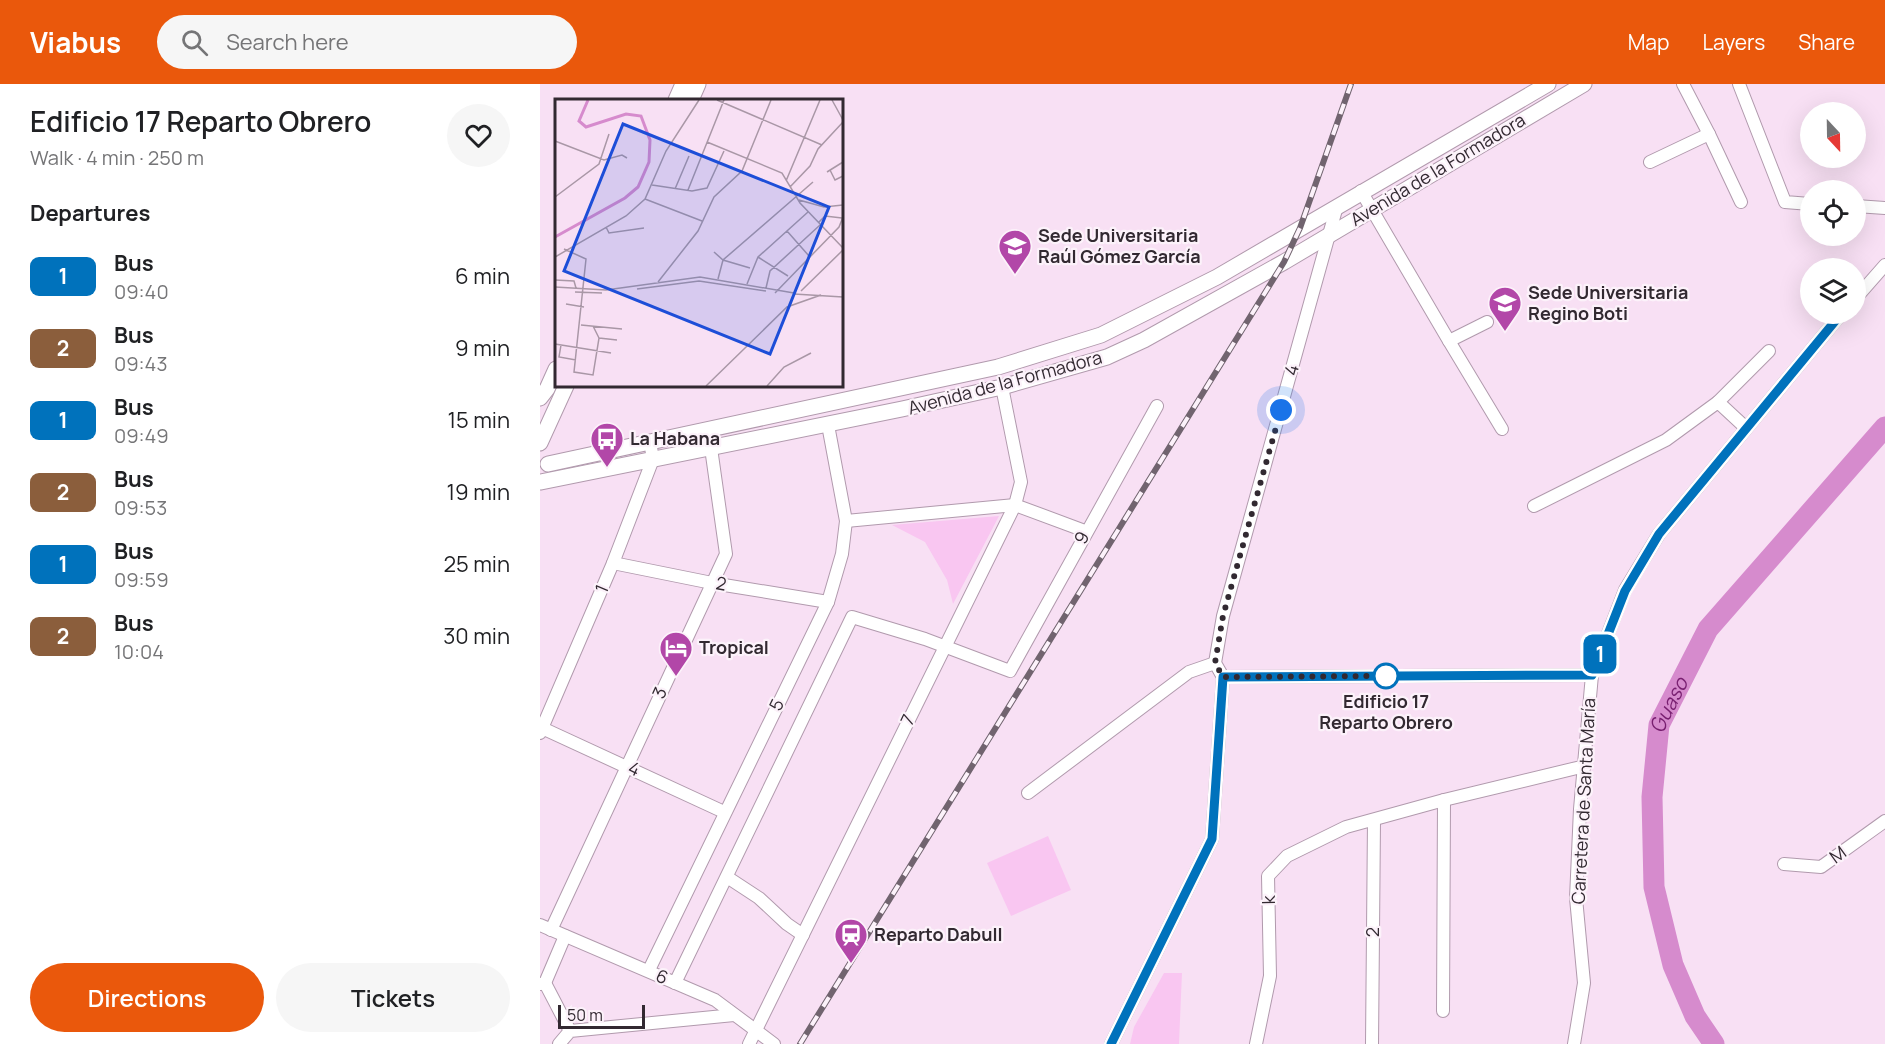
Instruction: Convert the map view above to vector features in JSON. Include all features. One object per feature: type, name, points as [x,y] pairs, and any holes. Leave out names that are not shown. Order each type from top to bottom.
[{"type":"main road","points":[[676,99],[683,84]]},
{"type":"main road","points":[[691,99],[698,84]]},
{"type":"main road","name":"Avenida de la Formadora","points":[[548,464],[998,367],[1101,335],[1217,277],[1548,84]]},
{"type":"main road","name":"Avenida de la Formadora","points":[[540,482],[828,426],[1002,387],[1107,357],[1144,340],[1330,234],[1584,84]]},
{"type":"main road","points":[[540,398],[555,371]]},
{"type":"main road","points":[[540,482],[548,464],[540,445],[566,387]]},
{"type":"street","points":[[1683,84],[1741,202]]},
{"type":"street","points":[[1739,84],[1785,202],[1800,203]]},
{"type":"street","points":[[1650,162],[1709,134]]},
{"type":"street","points":[[1361,191],[1370,210],[1502,429]]},
{"type":"street","name":"4","points":[[1215,663],[1223,616],[1337,206]]},
{"type":"street","points":[[1866,207],[1885,208]]},
{"type":"street","points":[[1866,287],[1885,265]]},
{"type":"street","points":[[1449,341],[1488,321]]},
{"type":"street","name":"Carretera de Santa María","points":[[1574,1044],[1584,983],[1576,898],[1592,675],[1625,591],[1659,534],[1833,324]]},
{"type":"street","points":[[1534,506],[1666,440],[1718,402],[1769,351]]},
{"type":"street","name":"7","points":[[749,1044],[758,1030],[1015,505],[1021,482],[1002,387]]},
{"type":"street","points":[[1718,402],[1746,428]]},
{"type":"street","name":"9","points":[[944,646],[1010,671],[1085,531],[1110,494],[1157,406]]},
{"type":"street","name":"5","points":[[649,970],[828,602],[842,554],[846,521],[828,426]]},
{"type":"street","name":"1","points":[[541,730],[614,563],[653,459],[651,442]]},
{"type":"street","name":"3","points":[[546,927],[627,766],[726,554],[711,448]]},
{"type":"street","points":[[846,521],[1015,505],[1085,531]]},
{"type":"street","name":"2","points":[[614,563],[712,583],[828,602]]},
{"type":"street","points":[[675,983],[852,617],[944,646]]},
{"type":"street","points":[[1028,793],[1189,672],[1215,663],[1223,677],[1212,839],[1111,1044]]},
{"type":"street","points":[[1223,677],[1592,675]]},
{"type":"street","name":"4","points":[[541,730],[627,766],[724,812]]},
{"type":"street","points":[[1374,820],[1444,800],[1584,766]]},
{"type":"street","points":[[1443,1011],[1444,800]]},
{"type":"street","name":"2","points":[[1372,1044],[1374,820]]},
{"type":"street","name":"k","points":[[1256,1044],[1270,976],[1268,876],[1287,856],[1309,843],[1346,827],[1374,820]]},
{"type":"street","name":"M","points":[[1784,864],[1821,867],[1885,821]]},
{"type":"street","points":[[727,877],[759,898],[803,935]]},
{"type":"street","name":"6","points":[[546,927],[715,1000],[774,1044]]},
{"type":"street","points":[[566,936],[542,984],[570,1031]]},
{"type":"street","points":[[559,1044],[570,1031],[734,1015]]},
{"type":"shaded area","points":[[999,516],[953,604],[947,580],[925,542],[892,525]]},
{"type":"shaded area","points":[[1048,836],[1071,890],[1011,916],[987,863]]},
{"type":"shaded area","points":[[1164,973],[1182,973],[1179,1044],[1130,1044],[1134,1027]]},
{"type":"waterway","name":"Guaso","points":[[1714,1044],[1695,1016],[1673,965],[1654,887],[1652,797],[1659,725],[1708,629],[1885,427]]},
{"type":"railway","points":[[800,1044],[1284,262],[1300,228],[1351,84]]},
{"type":"bus line","name":"1","points":[[1111,1044],[1212,839],[1223,677],[1592,675],[1625,591],[1659,534],[1833,324]]},
{"type":"place","name":"Sede Universitaria Raúl Gómez García","points":[[1015,275]]},
{"type":"place","name":"Sede Universitaria Regino Boti","points":[[1505,332]]},
{"type":"place","name":"La Habana","points":[[607,468]]},
{"type":"place","name":"Edificio 17 Reparto Obrero","points":[[1386,676]]},
{"type":"place","name":"Tropical","points":[[676,677]]},
{"type":"place","name":"Reparto Dabull","points":[[851,964]]},
{"type":"route","points":[[1281,410],[1223,616],[1215,663],[1223,677],[1386,676]]}]
